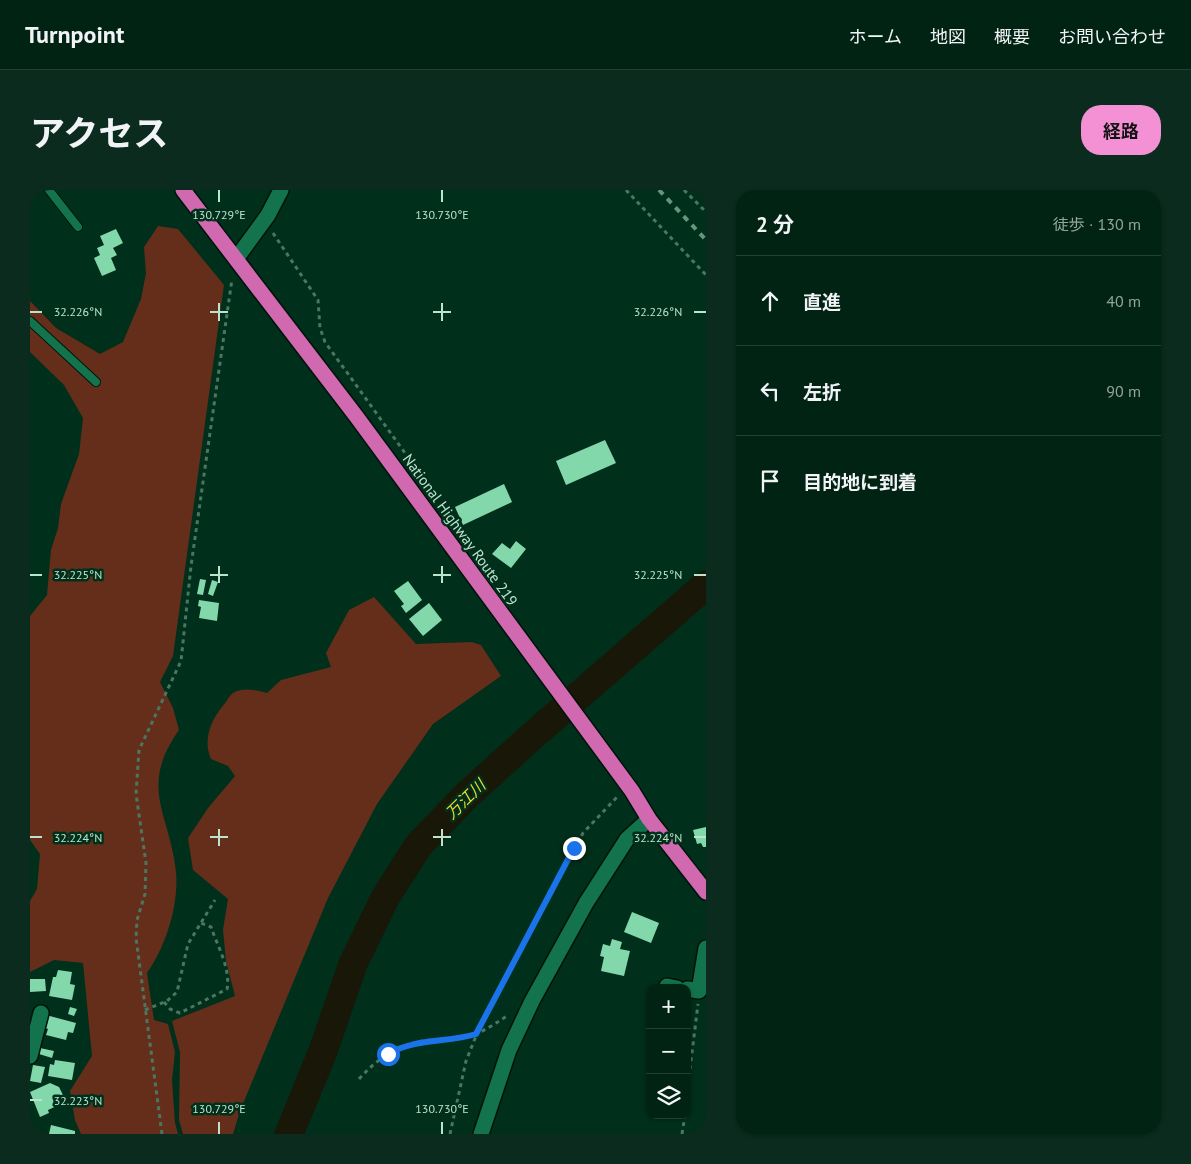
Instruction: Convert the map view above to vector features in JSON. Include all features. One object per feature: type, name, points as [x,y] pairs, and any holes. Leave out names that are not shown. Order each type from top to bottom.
[{"type":"highway","name":"National Highway Route 219","points":[[183,190],[356,416],[501,616],[632,791],[649,818],[706,892]]},
{"type":"street","points":[[236,259],[264,221],[282,190]]},
{"type":"street","points":[[480,1134],[509,1050],[532,1001],[586,903],[627,839],[649,818]]},
{"type":"street","points":[[693,990],[706,948]]},
{"type":"street","points":[[30,1056],[33,1030],[41,1014]]},
{"type":"lane","points":[[49,190],[78,227]]},
{"type":"lane","points":[[30,321],[96,382]]},
{"type":"path","points":[[626,190],[706,275]]},
{"type":"path","points":[[684,190],[706,212]]},
{"type":"path","points":[[264,221],[286,250],[318,300],[320,328],[325,342],[358,385],[427,484]]},
{"type":"path","points":[[162,1134],[136,938],[137,920],[145,894],[146,863],[136,794],[139,750],[181,661],[191,566],[228,300],[236,259]]},
{"type":"path","points":[[450,1134],[466,1060],[476,1034],[583,833],[618,796],[632,791]]},
{"type":"path","points":[[145,1010],[164,1002],[177,992],[188,944],[215,900]]},
{"type":"path","points":[[164,1002],[170,1009],[180,1014],[227,989],[229,981],[211,927],[201,923]]},
{"type":"path","points":[[688,1074],[693,990]]},
{"type":"path","points":[[359,1079],[376,1060],[399,1047],[431,1040],[460,1039],[476,1034],[510,1015]]},
{"type":"path","points":[[682,1134],[684,1119]]},
{"type":"shaded area","points":[[158,226],[178,229],[224,285],[173,656],[160,682],[173,708],[179,730],[167,750],[160,768],[158,785],[160,801],[173,851],[176,885],[170,925],[160,950],[147,973],[154,1020],[168,1024],[175,1052],[172,1080],[175,1123],[178,1134],[81,1134],[75,1120],[70,1091],[92,1056],[83,963],[54,960],[30,972],[30,901],[37,889],[40,854],[30,840],[30,616],[47,595],[51,550],[58,528],[61,504],[79,454],[83,418],[64,385],[30,352],[30,301],[56,328],[100,354],[123,342],[141,299],[146,273],[144,247]]},
{"type":"shaded area","points":[[374,597],[416,644],[472,642],[481,645],[501,676],[433,724],[377,804],[328,898],[240,1111],[233,1134],[183,1134],[179,1120],[180,1052],[172,1021],[235,996],[226,961],[223,930],[228,899],[193,870],[188,838],[208,808],[235,776],[228,766],[211,759],[208,751],[210,729],[216,715],[233,693],[254,690],[267,693],[281,680],[331,667],[326,653],[349,610]]},
{"type":"building","points":[[116,229],[123,243],[113,248],[117,255],[111,258],[116,270],[102,276],[94,258],[100,255],[97,248],[104,245],[100,236]]},
{"type":"building","points":[[605,440],[616,463],[566,485],[556,461]]},
{"type":"building","points":[[504,484],[512,502],[463,525],[455,507]]},
{"type":"building","points":[[516,541],[526,549],[511,568],[492,554],[502,543],[510,549]]},
{"type":"building","points":[[200,579],[206,580],[203,595],[197,594]]},
{"type":"building","points":[[212,580],[218,582],[213,596],[208,594]]},
{"type":"building","points":[[408,581],[422,600],[406,613],[401,606],[404,604],[394,591]]},
{"type":"building","points":[[199,600],[219,603],[217,621],[199,618],[201,607],[198,606]]},
{"type":"building","points":[[429,603],[442,620],[423,636],[409,619]]},
{"type":"building","points":[[706,827],[706,847],[703,847],[701,843],[697,844],[693,830]]},
{"type":"building","points":[[632,912],[659,923],[651,943],[624,932]]},
{"type":"building","points":[[612,939],[622,942],[620,949],[630,951],[624,976],[601,971],[604,957],[600,956],[603,944],[610,946]]},
{"type":"building","points":[[58,970],[72,972],[70,984],[75,985],[72,1000],[49,996],[53,977],[56,977]]},
{"type":"building","points":[[30,979],[45,979],[46,991],[30,992]]},
{"type":"building","points":[[70,1007],[77,1009],[74,1016],[68,1014]]},
{"type":"building","points":[[46,1015],[76,1023],[73,1033],[68,1032],[66,1040],[46,1035],[48,1029],[42,1027]]},
{"type":"building","points":[[40,1048],[54,1051],[52,1058],[39,1054]]},
{"type":"building","points":[[55,1060],[75,1063],[72,1080],[48,1076],[50,1064],[54,1065]]},
{"type":"building","points":[[33,1065],[45,1067],[41,1083],[30,1081]]},
{"type":"building","points":[[50,1083],[59,1087],[64,1097],[61,1104],[48,1110],[49,1113],[40,1117],[30,1092]]},
{"type":"building","points":[[51,1125],[75,1131],[75,1134],[49,1134]]},
{"type":"waterway","name":"万江川","points":[[289,1134],[323,1051],[353,964],[385,898],[418,846],[466,796],[706,585]]},
{"type":"railway","points":[[659,190],[706,240]]},
{"type":"route","points":[[388,1054],[399,1047],[415,1043],[431,1040],[460,1039],[476,1034],[574,848]]}]
